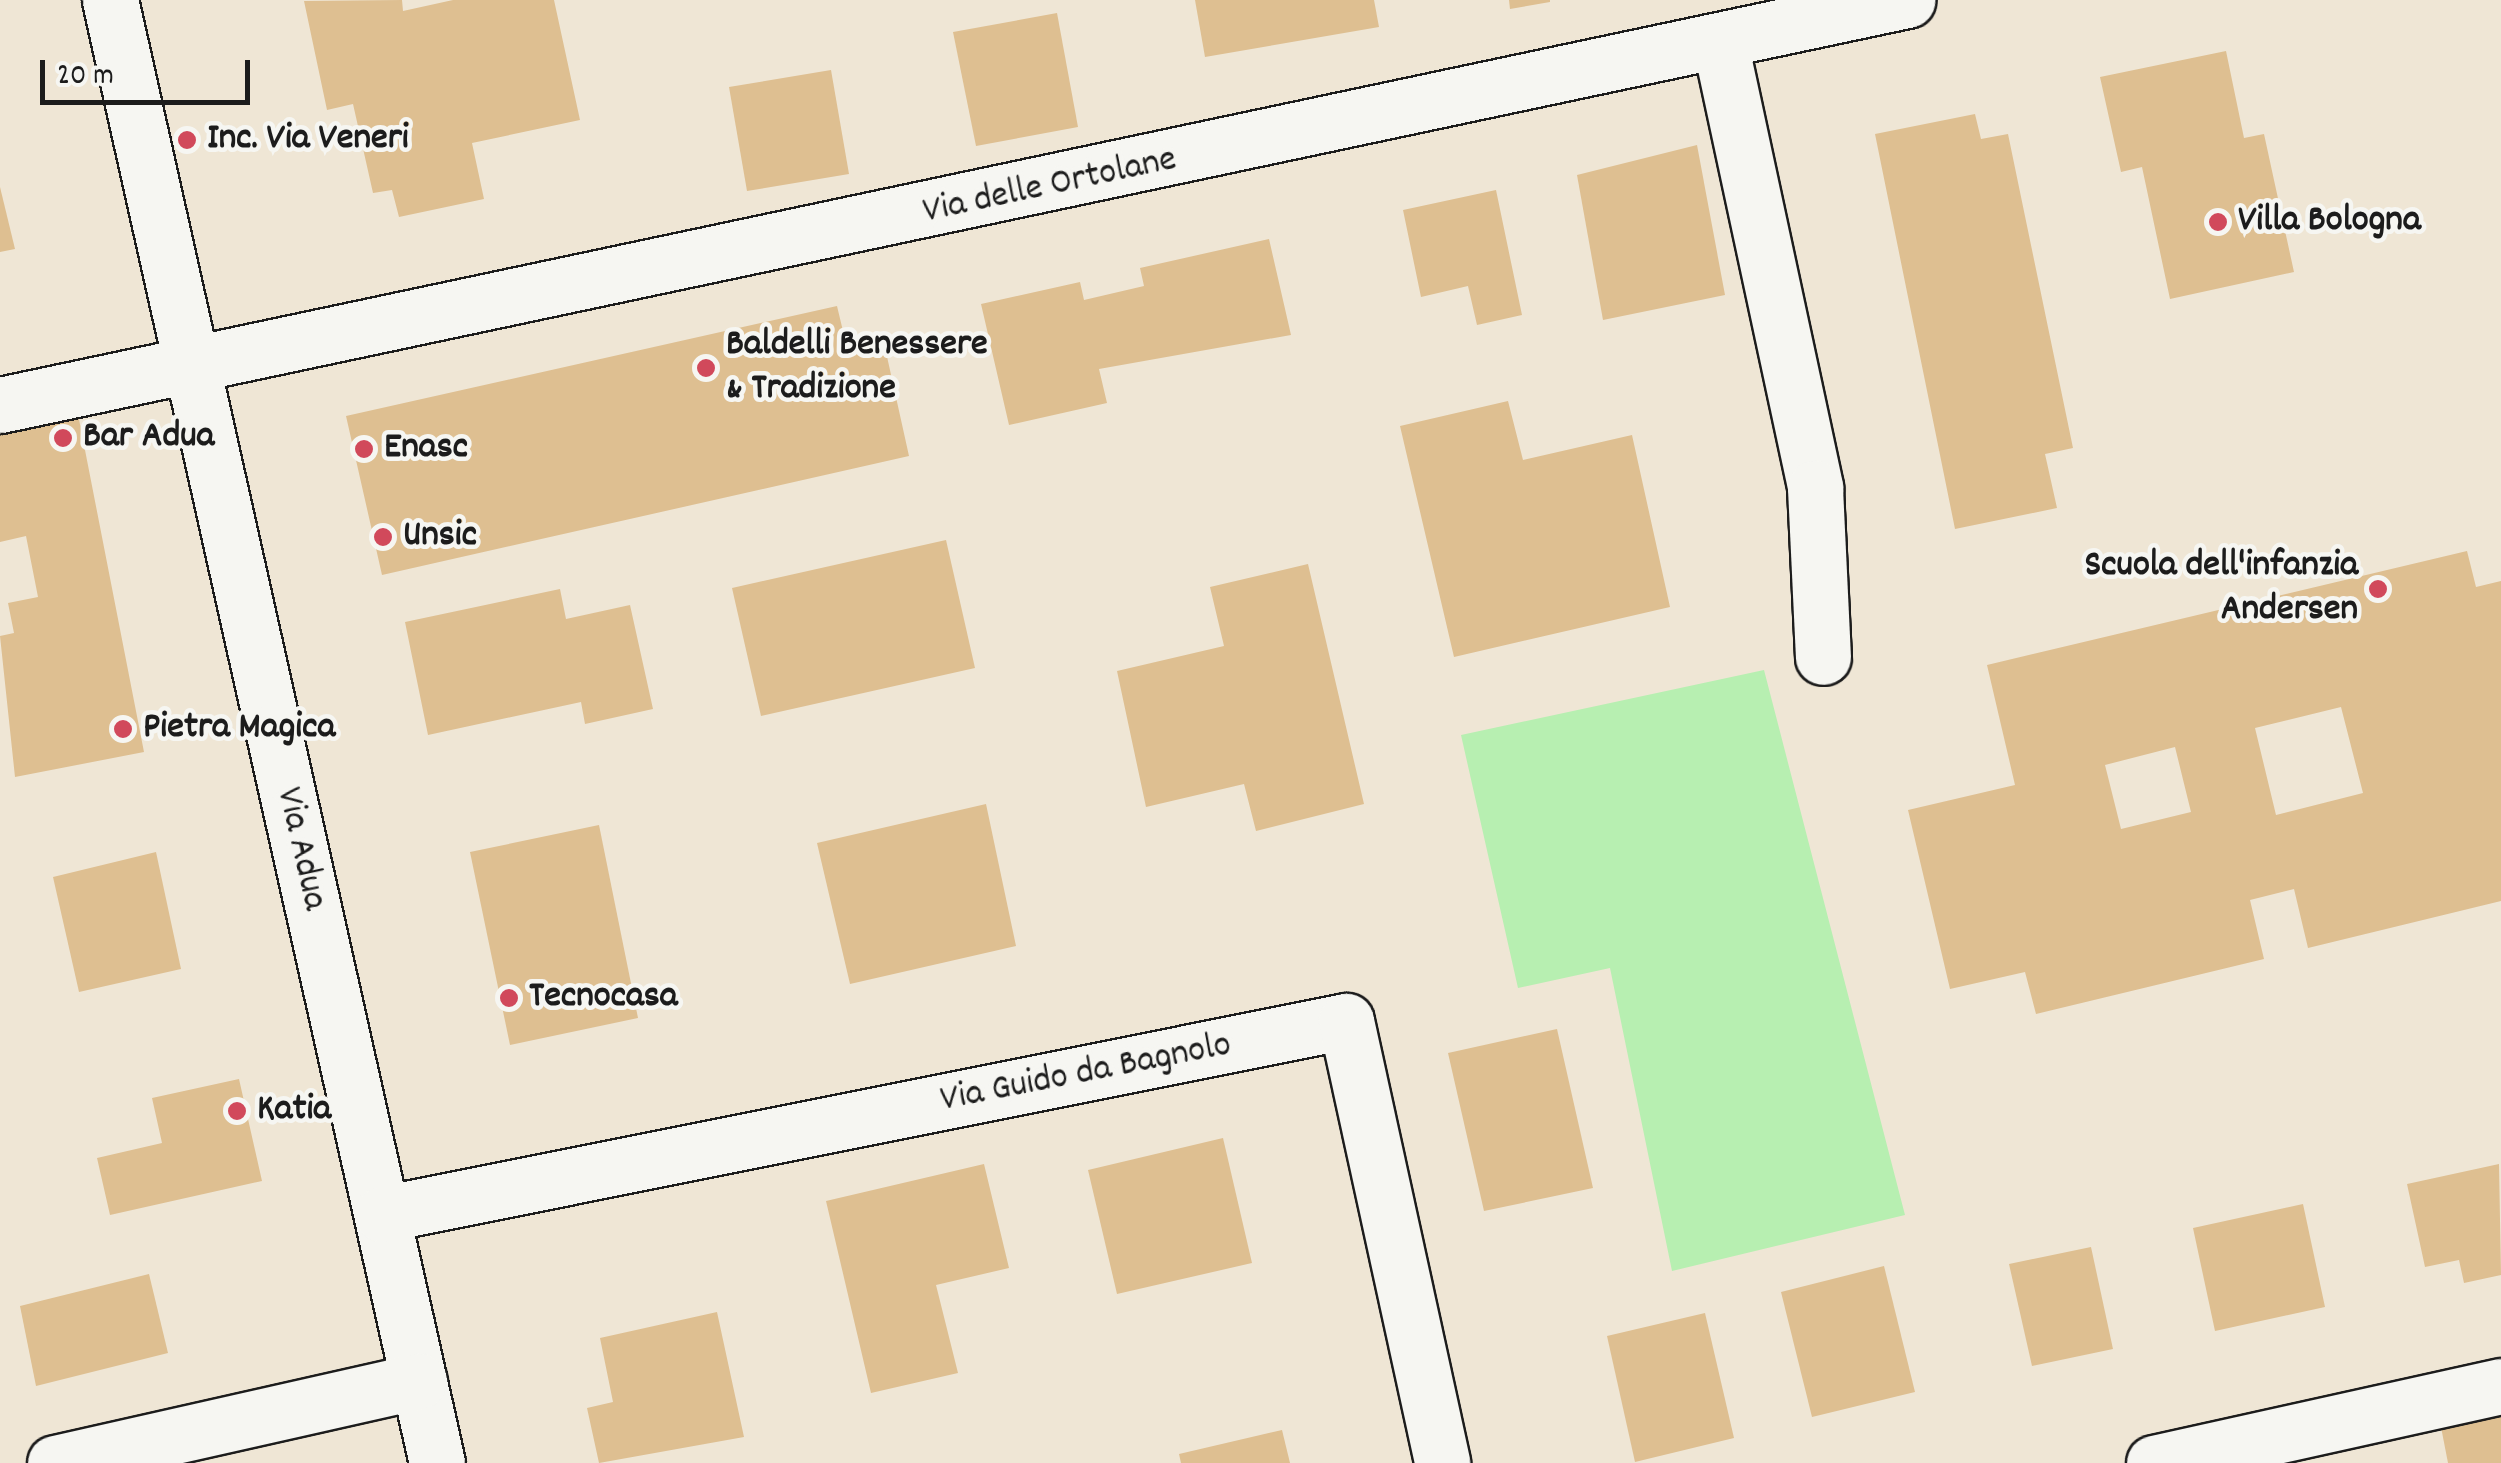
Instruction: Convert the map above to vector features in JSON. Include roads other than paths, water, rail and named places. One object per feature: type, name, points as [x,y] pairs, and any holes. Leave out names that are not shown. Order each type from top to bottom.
[{"type":"street","name":"Via Adua","points":[[110,0],[437,1463]]},
{"type":"street","name":"Via delle Ortolane","points":[[0,405],[193,370],[1720,43],[1872,4]]},
{"type":"street","points":[[1720,43],[1814,488],[1823,657]]},
{"type":"street","name":"Via Guido da Bagnolo","points":[[382,1214],[1346,1021],[1442,1463]]},
{"type":"street","points":[[55,1463],[419,1381]]},
{"type":"street","points":[[2154,1463],[2350,1442],[2501,1386]]},
{"type":"place","name":"Inc. Via Veneri","points":[[187,140]]},
{"type":"place","name":"Villa Bologna","points":[[2218,222]]},
{"type":"place","name":"Baldelli Benessere & Tradizione","points":[[706,368]]},
{"type":"place","name":"Bar Adua","points":[[63,438]]},
{"type":"place","name":"Enasc","points":[[364,449]]},
{"type":"place","name":"Unsic","points":[[383,537]]},
{"type":"place","name":"Scuola dell'infanzia Andersen","points":[[2378,589]]},
{"type":"place","name":"Pietra Magica","points":[[123,729]]},
{"type":"place","name":"Tecnocasa","points":[[509,998]]},
{"type":"place","name":"Katia","points":[[237,1111]]}]
